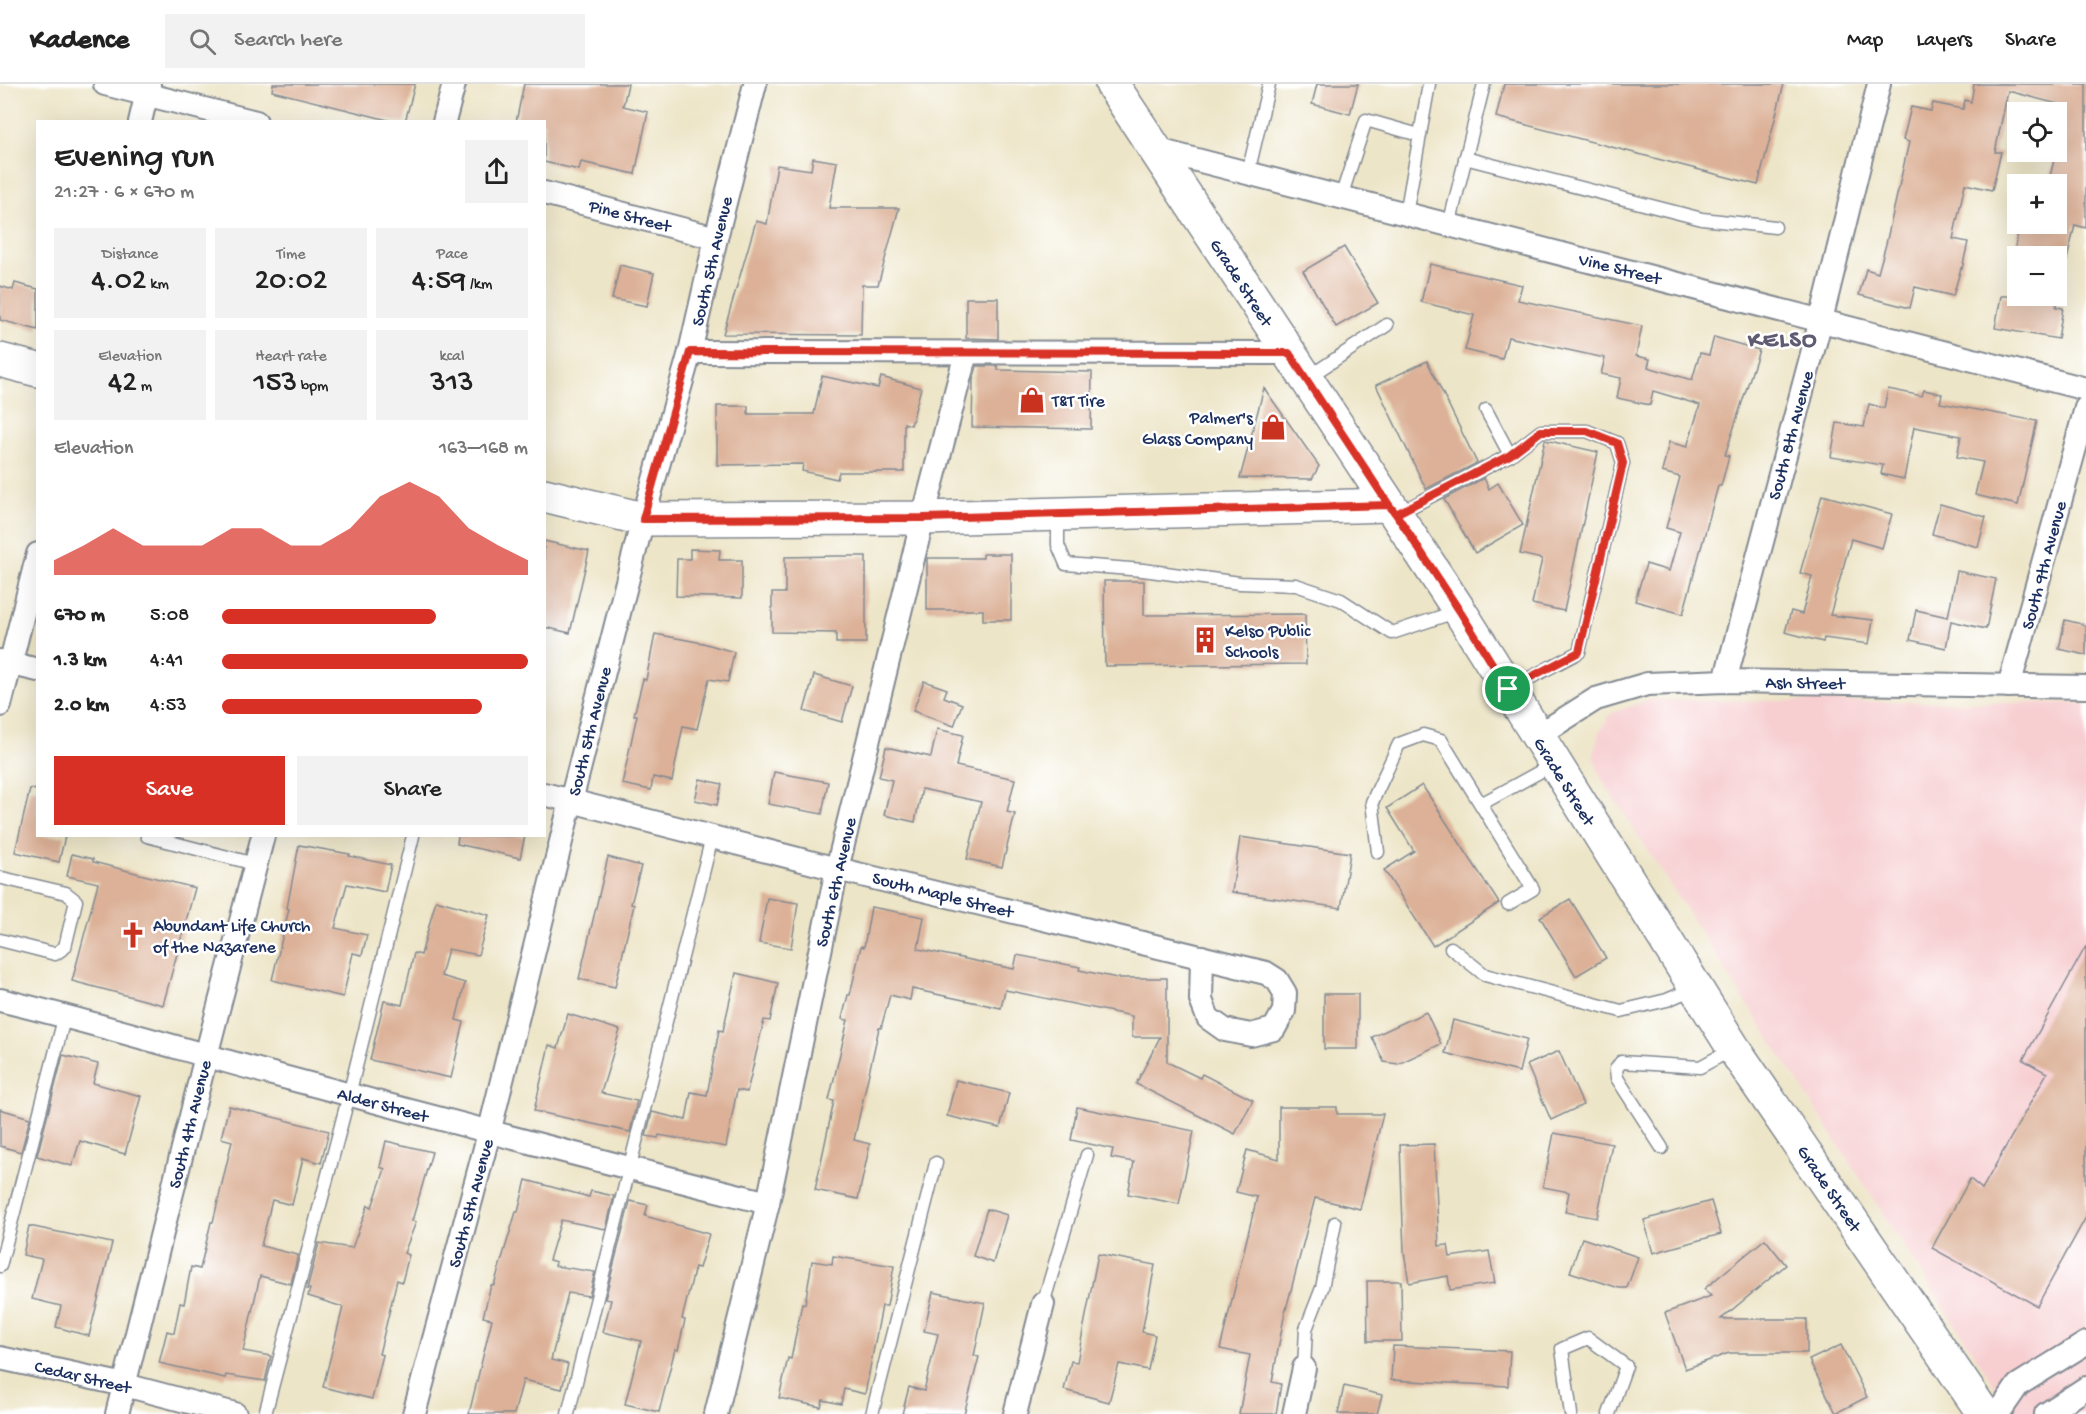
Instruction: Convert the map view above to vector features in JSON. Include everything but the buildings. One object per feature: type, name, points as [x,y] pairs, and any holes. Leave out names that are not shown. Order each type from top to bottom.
[{"type":"main road","name":"Grade Street","points":[[1112,84],[1459,610],[1734,1048],[1984,1414]]},
{"type":"main road","points":[[0,360],[36,369]]},
{"type":"main road","points":[[546,495],[643,519],[923,518],[1393,510]]},
{"type":"street","points":[[105,84],[148,89],[249,120]]},
{"type":"street","points":[[445,120],[454,84]]},
{"type":"street","name":"South 5th Avenue","points":[[414,1414],[489,1133],[643,519],[690,352],[755,84]]},
{"type":"street","name":"South 8th Avenue","points":[[1725,681],[1821,320],[1879,84]]},
{"type":"street","points":[[140,120],[148,89]]},
{"type":"street","name":"Vine Street","points":[[1154,149],[2086,390]]},
{"type":"street","name":"Pine Street","points":[[546,194],[716,238]]},
{"type":"street","points":[[690,352],[966,353],[1297,366]]},
{"type":"street","name":"South 6th Avenue","points":[[716,1414],[768,1203],[837,869],[966,353]]},
{"type":"street","name":"South 9th Avenue","points":[[2009,686],[2086,408]]},
{"type":"street","points":[[0,705],[6,662],[36,561]]},
{"type":"street","points":[[6,662],[36,670]]},
{"type":"street","name":"Ash Street","points":[[1537,736],[1596,699],[1647,684],[1725,681],[2086,687]]},
{"type":"street","name":"South Maple Street","points":[[546,795],[837,869],[1202,957]]},
{"type":"street","name":"South 4th Avenue","points":[[117,1414],[263,837]]},
{"type":"street","name":"Alder Street","points":[[0,1000],[65,1015],[489,1133],[768,1203]]},
{"type":"street","points":[[1015,1414],[1043,1304]]},
{"type":"street","points":[[1998,1414],[2018,1385],[2086,1343]]},
{"type":"street","name":"Cedar Street","points":[[0,1358],[125,1385],[235,1414]]},
{"type":"street","points":[[1294,1414],[1304,1368]]},
{"type":"street","points":[[2046,1414],[2086,1388]]},
{"type":"lane","points":[[1248,173],[1269,84]]},
{"type":"lane","points":[[1406,214],[1429,84]]},
{"type":"lane","points":[[1449,225],[1484,84]]},
{"type":"lane","points":[[1341,197],[1366,120],[1419,135]]},
{"type":"lane","points":[[1465,158],[1702,219],[1775,226]]},
{"type":"lane","points":[[1297,366],[1387,325]]},
{"type":"lane","points":[[1486,410],[1510,455]]},
{"type":"lane","points":[[1393,510],[1510,455],[1541,431],[1587,431],[1617,443],[1623,463],[1579,652],[1508,689]]},
{"type":"lane","points":[[1058,514],[1058,545],[1066,564],[1143,570],[1240,583],[1296,585],[1341,600],[1392,633],[1459,610]]},
{"type":"lane","points":[[1378,852],[1372,802],[1399,744],[1423,735],[1441,740],[1533,889],[1508,903]]},
{"type":"lane","points":[[1481,804],[1554,764]]},
{"type":"lane","points":[[151,837],[255,864]]},
{"type":"lane","points":[[265,1414],[349,1095],[413,837]]},
{"type":"lane","points":[[568,1414],[712,837]]},
{"type":"lane","points":[[0,940],[55,954],[65,947],[76,901],[66,893],[2,878]]},
{"type":"lane","points":[[1450,948],[1485,975],[1621,1011],[1667,1000],[1696,988]]},
{"type":"lane","points":[[0,1266],[65,1015]]},
{"type":"lane","points":[[1662,1148],[1617,1078],[1616,1069],[1621,1062],[1700,1066],[1734,1048]]},
{"type":"lane","points":[[1043,1304],[1087,1155]]},
{"type":"lane","points":[[872,1414],[936,1162]]},
{"type":"lane","points":[[1304,1368],[1306,1329],[1322,1288],[1335,1223]]},
{"type":"lane","points":[[1571,1414],[1562,1349],[1588,1338],[1626,1366],[1609,1414]]},
{"type":"shaded area","points":[[1648,700],[2086,703],[2086,1414],[2013,1414],[1602,780],[1593,757],[1599,732],[1612,713]]},
{"type":"place","name":"T&T Tire","points":[[1032,400]]},
{"type":"place","name":"Palmer's Glass Company","points":[[1273,427]]},
{"type":"place","name":"Kelso Public Schools","points":[[1205,640]]},
{"type":"place","name":"Abundant Life Church of the Nazarene","points":[[133,935]]},
{"type":"district","name":"KELSO","points":[[1783,338]]},
{"type":"route","points":[[690,352],[1289,353],[1396,514],[1510,455],[1541,431],[1587,431],[1617,443],[1623,463],[1579,652],[1508,689],[1389,505],[923,518],[643,519],[690,352]]}]
